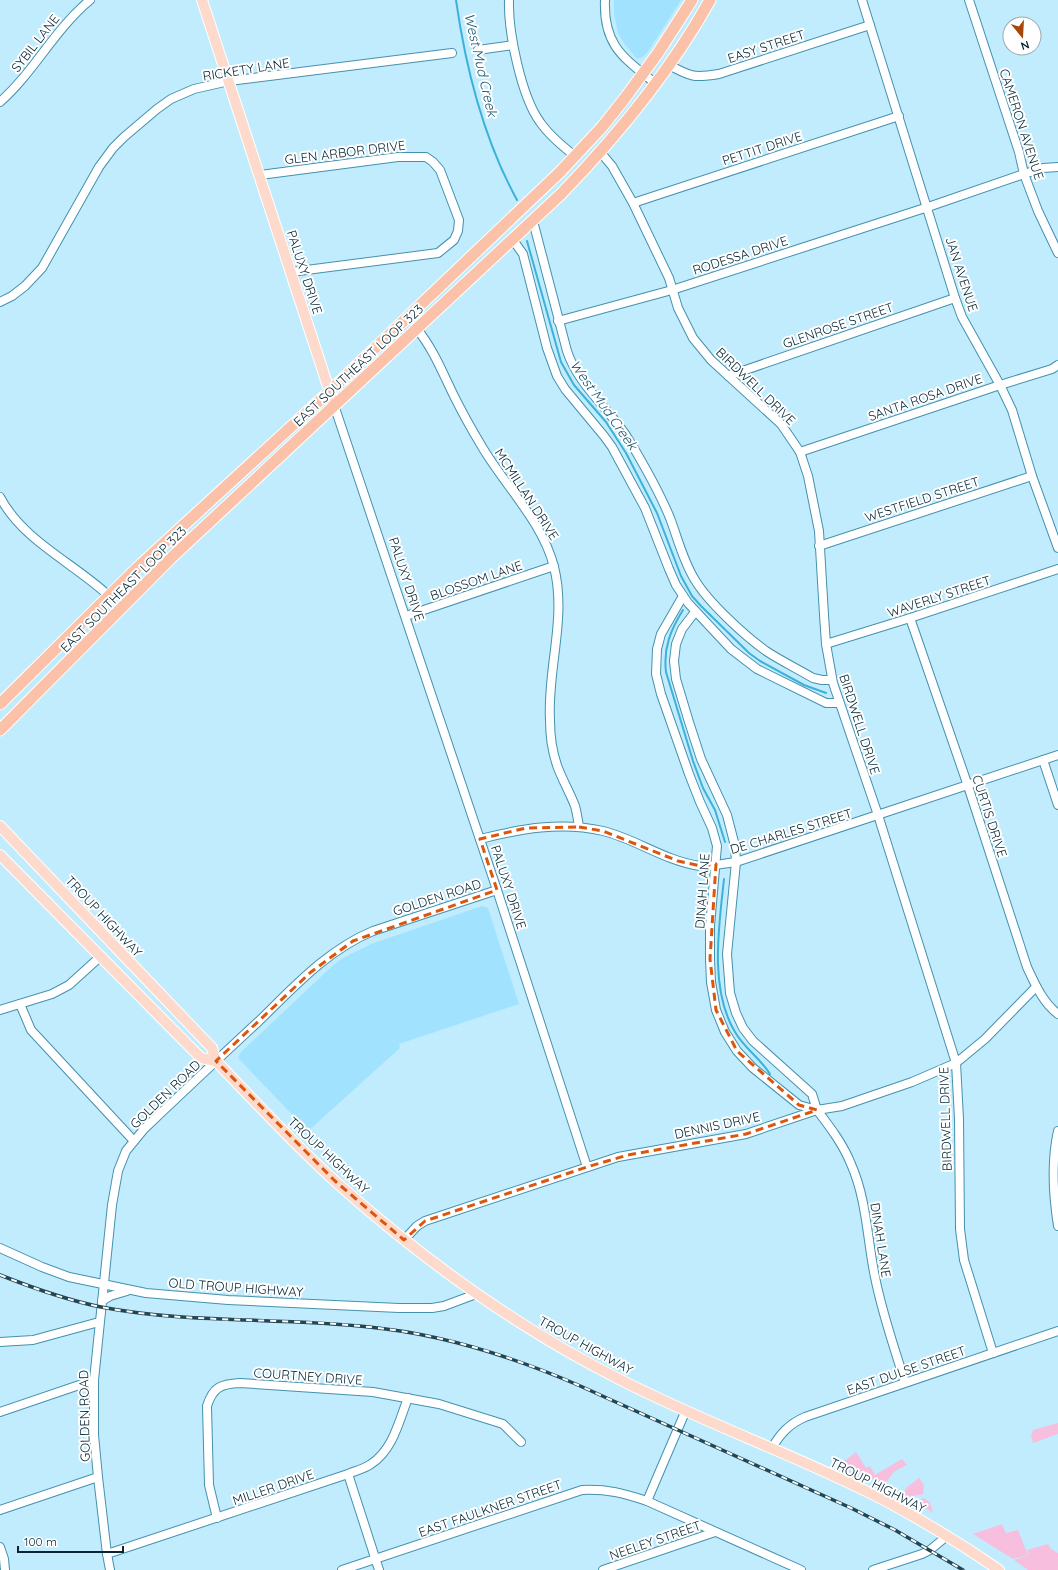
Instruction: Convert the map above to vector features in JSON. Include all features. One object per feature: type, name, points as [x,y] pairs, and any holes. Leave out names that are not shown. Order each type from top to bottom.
[{"type":"highway","name":"EAST SOUTHEAST LOOP 323","points":[[0,704],[138,568],[330,391],[575,156],[602,127],[643,73],[681,19],[692,0]]},
{"type":"highway","name":"EAST SOUTHEAST LOOP 323","points":[[0,730],[171,558],[513,240],[601,153],[656,84],[669,65],[705,3]]},
{"type":"main road","name":"PALUXY DRIVE","points":[[202,0],[334,405]]},
{"type":"main road","name":"TROUP HIGHWAY","points":[[0,826],[212,1048],[216,1061],[335,1181],[404,1240],[476,1294],[554,1344],[618,1379],[772,1448],[886,1502],[947,1536],[999,1570]]},
{"type":"main road","name":"TROUP HIGHWAY","points":[[0,855],[202,1058],[216,1061]]},
{"type":"street","name":"SYBIL LANE","points":[[0,102],[11,92],[65,23],[89,0]]},
{"type":"street","points":[[509,0],[509,15],[513,45],[526,94],[535,114],[549,133],[575,156]]},
{"type":"street","points":[[605,0],[605,20],[611,39],[619,52],[656,84]]},
{"type":"street","name":"JAN AVENUE","points":[[862,0],[928,207],[955,298],[962,317],[1000,385],[1012,410],[1032,476],[1058,548]]},
{"type":"street","name":"CAMERON AVENUE","points":[[969,0],[1019,152],[1024,174],[1038,211],[1058,253]]},
{"type":"street","name":"EASY STREET","points":[[669,65],[691,76],[700,77],[719,74],[870,25]]},
{"type":"street","points":[[478,50],[513,45]]},
{"type":"street","name":"RICKETY LANE","points":[[0,302],[25,286],[42,268],[99,167],[118,143],[157,109],[171,99],[194,90],[229,81],[452,53]]},
{"type":"street","name":"PETTIT DRIVE","points":[[633,203],[899,116]]},
{"type":"street","name":"BIRDWELL DRIVE","points":[[601,153],[612,166],[633,203],[669,278],[678,308],[693,338],[711,360],[781,424],[800,452],[808,476],[816,513],[826,644],[832,680],[878,816],[956,1063],[959,1119],[959,1204],[961,1237],[964,1260],[993,1353]]},
{"type":"street","name":"GLEN ARBOR DRIVE","points":[[260,175],[398,156],[426,157],[440,170],[459,220],[458,231],[454,240],[438,253],[291,272]]},
{"type":"street","name":"RODESSA DRIVE","points":[[558,320],[672,290],[928,207],[1024,174],[1044,168],[1058,167]]},
{"type":"street","points":[[533,221],[558,320],[573,366],[584,384],[609,412],[630,441],[656,488],[670,520],[686,564],[701,590],[732,622],[766,651],[814,678],[832,680]]},
{"type":"street","points":[[513,240],[523,254],[547,348],[557,376],[564,389],[612,447],[645,508],[669,570],[682,596],[695,612],[731,649],[757,669],[826,703],[839,703]]},
{"type":"street","name":"GLENROSE STREET","points":[[728,376],[955,298]]},
{"type":"street","name":"MCMILLAN DRIVE","points":[[417,329],[427,341],[454,397],[482,448],[543,537],[554,566],[559,589],[559,606],[549,718],[551,742],[557,766],[576,807],[579,827]]},
{"type":"street","name":"SANTA ROSA DRIVE","points":[[800,452],[1052,369],[1058,365]]},
{"type":"street","name":"PALUXY DRIVE","points":[[334,405],[497,890],[587,1167]]},
{"type":"street","name":"WESTFIELD STREET","points":[[819,546],[1032,476]]},
{"type":"street","points":[[0,497],[18,524],[109,596]]},
{"type":"street","name":"BLOSSOM LANE","points":[[406,616],[554,566]]},
{"type":"street","name":"WAVERLY STREET","points":[[826,644],[1058,569]]},
{"type":"street","name":"DINAH LANE","points":[[682,596],[661,634],[657,648],[656,674],[661,694],[688,774],[712,828],[717,846],[712,903],[710,959],[711,982],[716,1010],[725,1032],[737,1051],[752,1068],[799,1104],[817,1110]]},
{"type":"street","name":"DINAH LANE","points":[[695,612],[685,623],[677,640],[674,661],[676,679],[701,759],[727,815],[735,846],[736,862],[727,954],[730,993],[736,1013],[743,1028],[753,1041],[812,1094],[817,1110],[840,1141],[851,1163],[858,1182],[864,1206],[870,1251],[882,1310],[905,1382]]},
{"type":"street","name":"CURTIS DRIVE","points":[[910,618],[968,786],[1027,967],[1036,987],[1046,1002],[1058,1014]]},
{"type":"street","name":"DE CHARLES STREET","points":[[480,839],[526,828],[547,826],[579,827],[603,831],[678,861],[701,866],[736,862],[1058,756]]},
{"type":"street","points":[[1043,760],[1058,805]]},
{"type":"street","name":"GOLDEN ROAD","points":[[110,1570],[94,1436],[94,1380],[112,1205],[118,1171],[126,1151],[144,1129],[310,972],[333,954],[354,940],[372,931],[497,890]]},
{"type":"street","points":[[0,1010],[52,994],[68,985],[101,956]]},
{"type":"street","name":"DENNIS DRIVE","points":[[404,1240],[417,1226],[425,1221],[587,1167],[628,1155],[746,1134],[817,1110],[842,1106],[912,1082],[956,1063],[985,1038],[1036,987]]},
{"type":"street","points":[[20,1004],[31,1030],[134,1142]]},
{"type":"street","points":[[1058,1131],[1053,1175],[1054,1202],[1058,1226]]},
{"type":"street","name":"OLD TROUP HIGHWAY","points":[[0,1248],[42,1267],[69,1277],[104,1285],[130,1290],[228,1300],[399,1308],[432,1308],[444,1306],[476,1294]]},
{"type":"street","points":[[102,1301],[117,1293],[130,1290]]},
{"type":"street","points":[[0,1342],[33,1340],[99,1322]]},
{"type":"street","name":"EAST DULSE STREET","points":[[772,1448],[778,1437],[796,1421],[905,1382],[1058,1331]]},
{"type":"street","points":[[0,1412],[94,1380]]},
{"type":"street","name":"COURTNEY DRIVE","points":[[217,1518],[209,1485],[207,1406],[210,1395],[216,1389],[226,1384],[373,1392],[439,1404],[503,1424],[522,1442]]},
{"type":"street","name":"MILLER DRIVE","points":[[107,1554],[348,1474],[370,1465],[379,1458],[391,1443],[408,1398]]},
{"type":"street","points":[[647,1500],[686,1410]]},
{"type":"street","points":[[348,1474],[378,1570]]},
{"type":"street","points":[[0,1510],[98,1477]]},
{"type":"street","name":"EAST FAULKNER STREET","points":[[342,1570],[582,1490],[603,1489],[624,1493],[647,1500],[801,1570]]},
{"type":"street","name":"NEELEY STREET","points":[[603,1570],[715,1532]]},
{"type":"street","points":[[873,1570],[922,1554],[930,1550],[947,1536]]},
{"type":"street","points":[[0,1547],[4,1559],[5,1570]]},
{"type":"highlighted area","points":[[579,827],[603,831],[678,861],[701,866],[716,864],[710,959],[716,1010],[737,1051],[799,1105],[817,1110],[746,1134],[628,1155],[587,1167],[425,1221],[404,1240],[335,1181],[216,1061],[311,972],[353,941],[497,890],[480,839],[526,828]]},
{"type":"shaded area","points":[[614,0],[681,0],[649,50],[644,56],[637,59],[618,33],[614,14]]},
{"type":"shaded area","points":[[482,906],[488,908],[519,1004],[399,1044],[400,1048],[308,1131],[238,1058],[241,1052],[341,959],[371,944]]},
{"type":"shaded area","points":[[1058,1423],[1058,1434],[1033,1443],[1031,1436],[1033,1430]]},
{"type":"shaded area","points":[[856,1452],[866,1468],[870,1466],[875,1475],[902,1459],[907,1465],[895,1471],[886,1482],[881,1483],[842,1463]]},
{"type":"shaded area","points":[[919,1478],[924,1485],[923,1494],[907,1497],[903,1494],[907,1487]]},
{"type":"shaded area","points":[[924,1498],[930,1503],[933,1513],[916,1502]]},
{"type":"shaded area","points":[[1002,1524],[1006,1533],[1018,1530],[1028,1555],[1013,1559],[973,1534]]},
{"type":"shaded area","points":[[1048,1544],[1051,1549],[1058,1553],[1058,1570],[1028,1570],[1014,1560],[1029,1555],[1027,1550]]},
{"type":"waterway","name":"West Mud Creek","points":[[456,0],[465,52],[485,128],[505,176],[517,200]]},
{"type":"waterway","name":"West Mud Creek","points":[[527,241],[561,362],[574,385],[606,422],[626,453],[657,513],[681,576],[692,596],[749,653],[760,661],[804,685],[826,693]]},
{"type":"waterway","points":[[683,610],[669,639],[665,663],[666,672],[693,761],[703,788],[715,810],[725,842]]},
{"type":"waterway","points":[[724,879],[718,937],[719,977],[722,997],[727,1015],[735,1032],[770,1074]]},
{"type":"railway","points":[[0,1275],[62,1297],[101,1307],[167,1316],[302,1322],[369,1327],[423,1335],[476,1348],[553,1374],[851,1508],[895,1530],[963,1570]]}]
